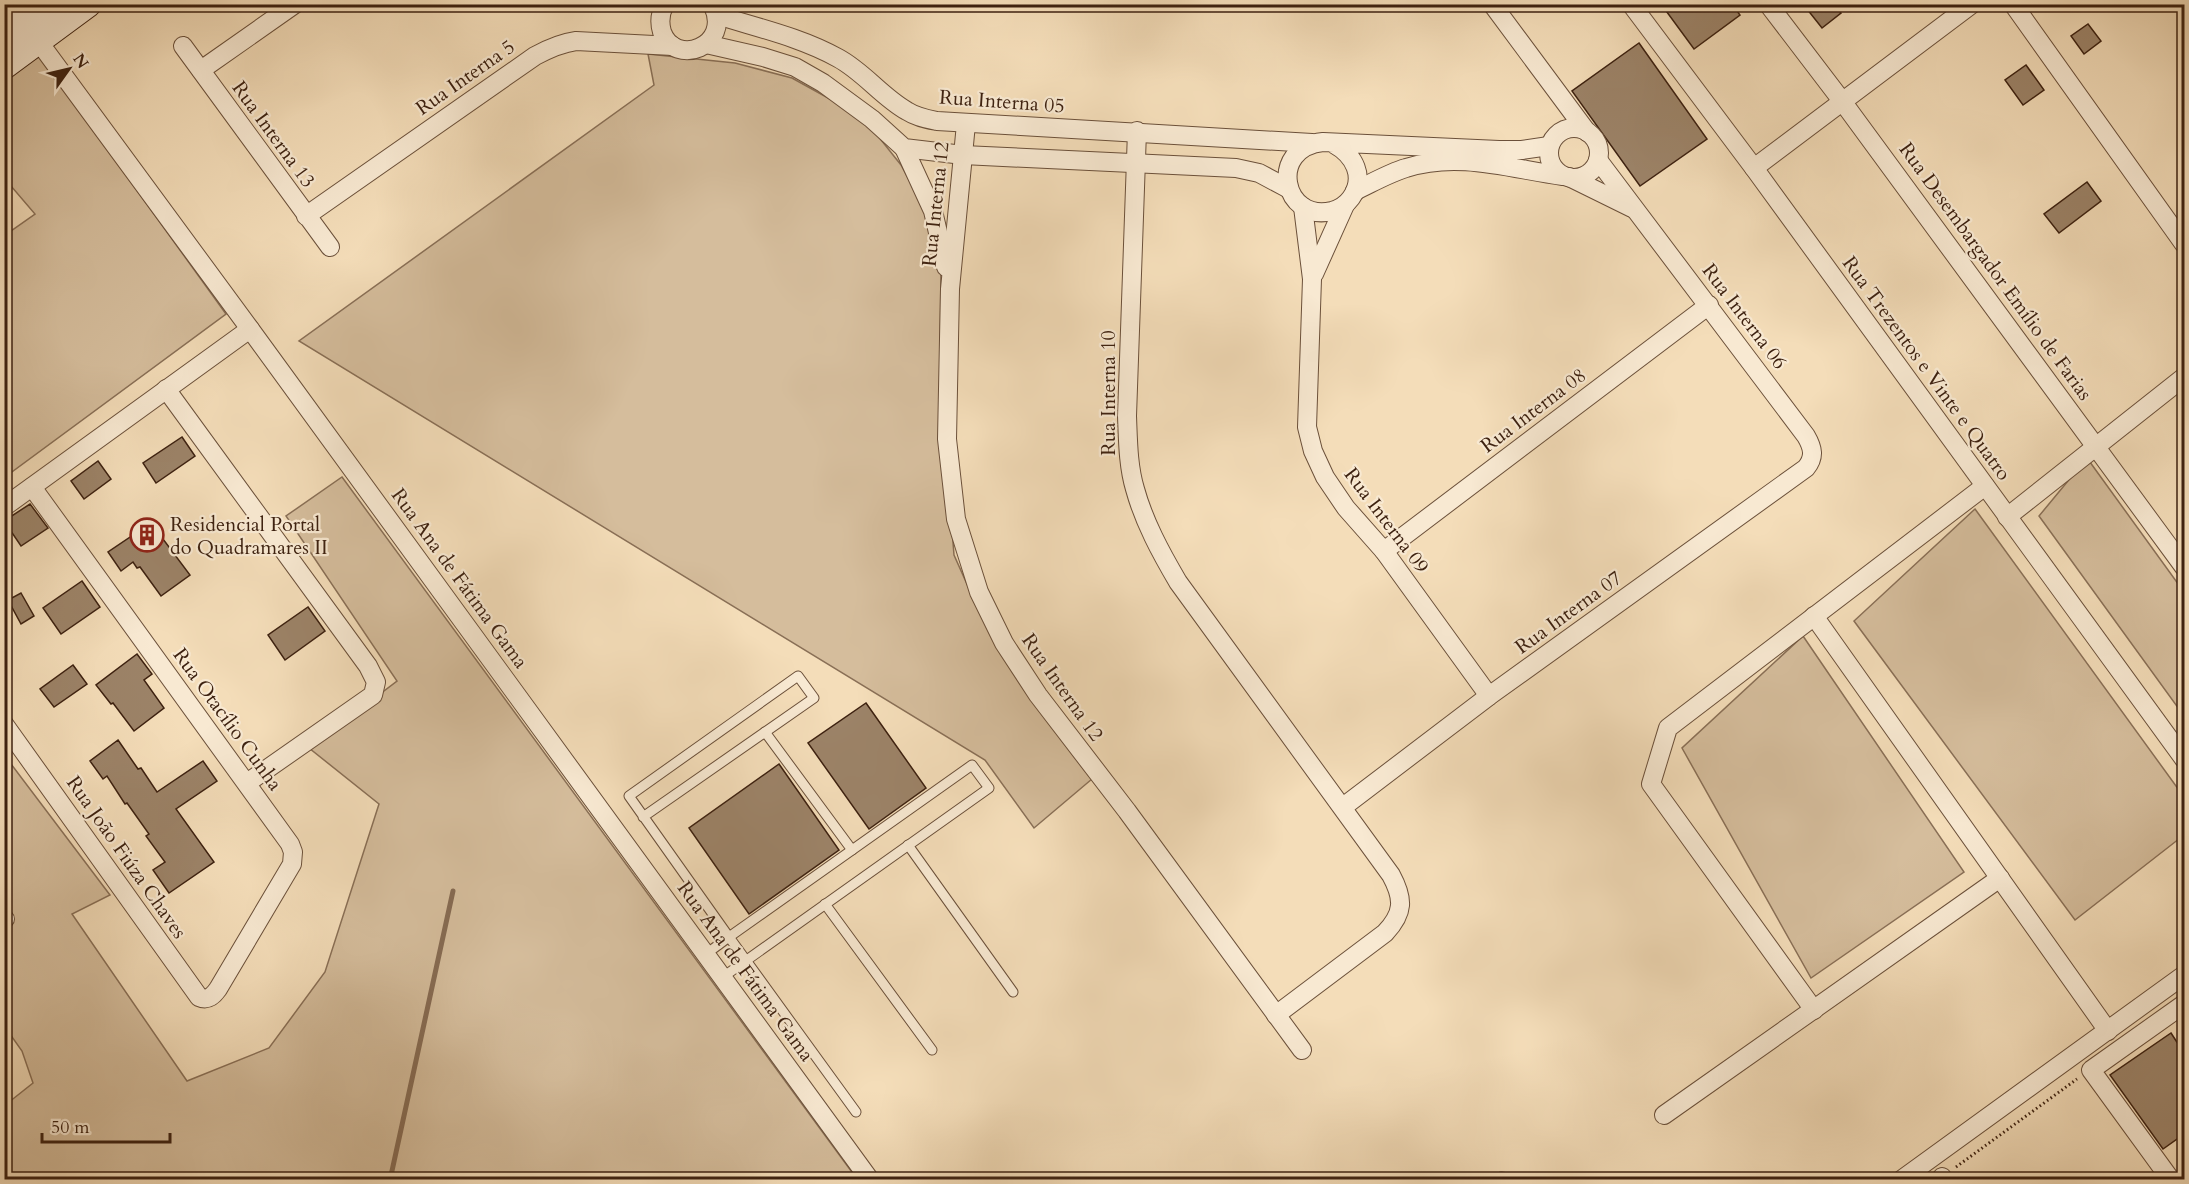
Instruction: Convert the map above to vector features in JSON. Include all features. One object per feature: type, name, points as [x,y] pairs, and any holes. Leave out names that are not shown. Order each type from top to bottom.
[{"type":"main road","points":[[4,66],[20,27],[51,4]]},
{"type":"main road","points":[[20,27],[88,4]]},
{"type":"street","points":[[201,70],[295,4]]},
{"type":"street","points":[[1492,4],[1595,140],[1598,160],[1592,170],[1584,176],[1566,177],[1472,160],[1432,162],[1405,168],[1350,198],[1337,210],[1314,212],[1303,207],[1294,198],[1289,189],[1288,166],[1302,148],[1312,143],[1510,150],[1552,141],[1565,130],[1576,128],[1587,132]]},
{"type":"street","name":"Rua Trezentos e Vinte e Quatro","points":[[1631,4],[1754,168],[2184,759]]},
{"type":"street","name":"Rua Desembargador Emílio de Farias","points":[[1768,4],[1842,101],[2184,567]]},
{"type":"street","points":[[1754,168],[1972,4]]},
{"type":"street","points":[[2013,4],[2184,244]]},
{"type":"street","points":[[663,7],[660,24],[664,36],[673,46]]},
{"type":"street","points":[[714,10],[716,31],[706,44],[795,67],[823,83],[872,119],[904,148],[963,155],[1236,168],[1259,173],[1289,189]]},
{"type":"street","name":"Rua Interna 05","points":[[714,10],[792,37],[840,59],[906,111],[937,121],[1312,143]]},
{"type":"street","name":"Rua Ana de Fátima Gama","points":[[20,27],[250,329],[870,1179]]},
{"type":"street","name":"Rua Interna 5","points":[[306,216],[548,49],[576,41],[673,46],[690,50],[706,44]]},
{"type":"street","name":"Rua Interna 13","points":[[183,46],[330,247]]},
{"type":"street","points":[[1559,95],[1549,158],[1554,169],[1566,177]]},
{"type":"street","name":"Rua Interna 12","points":[[966,124],[950,289],[947,439],[956,519],[979,592],[1004,643],[1038,695],[1302,1050]]},
{"type":"street","name":"Rua Interna 10","points":[[1137,131],[1127,416],[1128,453],[1135,489],[1158,548],[1178,582],[1391,875],[1399,889],[1401,899],[1397,920],[1385,933],[1276,1015]]},
{"type":"street","points":[[1334,144],[1352,158],[1357,169],[1358,180],[1350,198]]},
{"type":"street","name":"Rua Interna 12","points":[[904,148],[933,211],[950,289]]},
{"type":"street","name":"Rua Interna 06","points":[[1598,160],[1806,436],[1813,451]]},
{"type":"street","name":"Rua Interna 06","points":[[1566,177],[1636,211]]},
{"type":"street","name":"Rua Interna 09","points":[[1312,279],[1332,229],[1350,198]]},
{"type":"street","name":"Rua Interna 09","points":[[1303,207],[1312,279],[1307,427],[1311,443],[1325,477],[1346,508],[1384,551],[1489,696]]},
{"type":"street","name":"Rua Interna 08","points":[[1384,551],[1709,305]]},
{"type":"street","points":[[4,507],[250,329]]},
{"type":"street","points":[[2007,517],[2184,377]]},
{"type":"street","points":[[166,389],[368,666],[376,681],[373,695],[247,783]]},
{"type":"street","name":"Rua Interna 07","points":[[1343,807],[1489,696],[1806,468],[1811,462],[1813,451]]},
{"type":"street","points":[[1814,1010],[1651,784],[1668,728],[1985,486]]},
{"type":"street","name":"Rua Otacílio Cunha","points":[[32,487],[290,844],[294,859],[218,989]]},
{"type":"street","points":[[1815,616],[2108,1031]]},
{"type":"street","name":"Rua João Fiúza Chaves","points":[[4,724],[199,997],[207,999],[218,989]]},
{"type":"street","points":[[1665,1115],[2000,878]]},
{"type":"street","points":[[1901,1179],[2184,975]]},
{"type":"street","points":[[2171,1179],[2091,1070],[2184,1004]]},
{"type":"lane","points":[[644,817],[814,698],[798,676],[629,796],[729,937],[856,1112]]},
{"type":"lane","points":[[765,732],[852,850]]},
{"type":"lane","points":[[706,954],[972,765],[988,788],[723,976]]},
{"type":"lane","points":[[908,845],[1013,992]]},
{"type":"lane","points":[[825,904],[932,1050]]},
{"type":"lane","points":[[1500,1176],[1523,1179]]},
{"type":"path","points":[[1942,1179],[2091,1070]]},
{"type":"shaded area","points":[[38,53],[226,314],[5,477],[4,236],[35,214],[5,179],[5,77]]},
{"type":"shaded area","points":[[648,54],[735,63],[792,78],[839,104],[874,131],[901,165],[929,217],[941,262],[940,378],[954,555],[983,620],[1022,686],[1092,779],[1034,828],[985,760],[299,341],[654,85]]},
{"type":"shaded area","points":[[2087,458],[2184,592],[2184,716],[2039,516]]},
{"type":"shaded area","points":[[342,477],[857,1179],[5,1179],[4,1106],[33,1083],[22,1051],[5,1027],[5,756],[110,895],[72,914],[187,1081],[269,1048],[325,972],[379,804],[309,748],[397,681],[286,516]]},
{"type":"shaded area","points":[[1975,509],[2184,797],[2184,835],[2075,920],[1854,621]]},
{"type":"shaded area","points":[[1803,636],[1964,872],[1811,978],[1682,748]]},
{"type":"building","points":[[1661,4],[1732,4],[1740,15],[1694,49]]},
{"type":"building","points":[[1803,4],[1835,4],[1841,13],[1822,28]]},
{"type":"building","points":[[2088,24],[2101,41],[2084,54],[2071,36]]},
{"type":"building","points":[[1639,43],[1707,139],[1640,186],[1572,91]]},
{"type":"building","points":[[2026,65],[2044,90],[2023,105],[2005,80]]},
{"type":"building","points":[[2087,182],[2101,201],[2059,233],[2044,214]]},
{"type":"building","points":[[182,437],[195,456],[156,483],[143,463]]},
{"type":"building","points":[[98,461],[111,479],[84,499],[71,481]]},
{"type":"building","points":[[30,504],[48,528],[21,546],[4,521]]},
{"type":"building","points":[[151,523],[190,575],[161,596],[140,567],[137,568],[133,562],[121,571],[108,552]]},
{"type":"building","points":[[82,581],[100,607],[61,634],[43,608]]},
{"type":"building","points":[[21,593],[34,616],[21,624],[8,600]]},
{"type":"building","points":[[308,607],[325,631],[285,660],[268,635]]},
{"type":"building","points":[[137,654],[152,674],[144,680],[164,708],[134,731],[96,685]]},
{"type":"building","points":[[73,665],[87,684],[54,707],[40,689]]},
{"type":"building","points":[[866,703],[926,788],[869,829],[808,743]]},
{"type":"building","points":[[118,740],[157,792],[203,761],[217,781],[176,809],[214,862],[169,893],[153,870],[165,862],[146,836],[149,834],[127,803],[125,804],[107,776],[103,779],[90,761]]},
{"type":"building","points":[[779,764],[839,850],[749,914],[689,828]]},
{"type":"building","points":[[2171,1033],[2184,1053],[2184,1134],[2163,1149],[2110,1075]]},
{"type":"waterway","points":[[390,1180],[453,891]]},
{"type":"place","name":"Residencial Portal do Quadramares II","points":[[147,535]]}]
